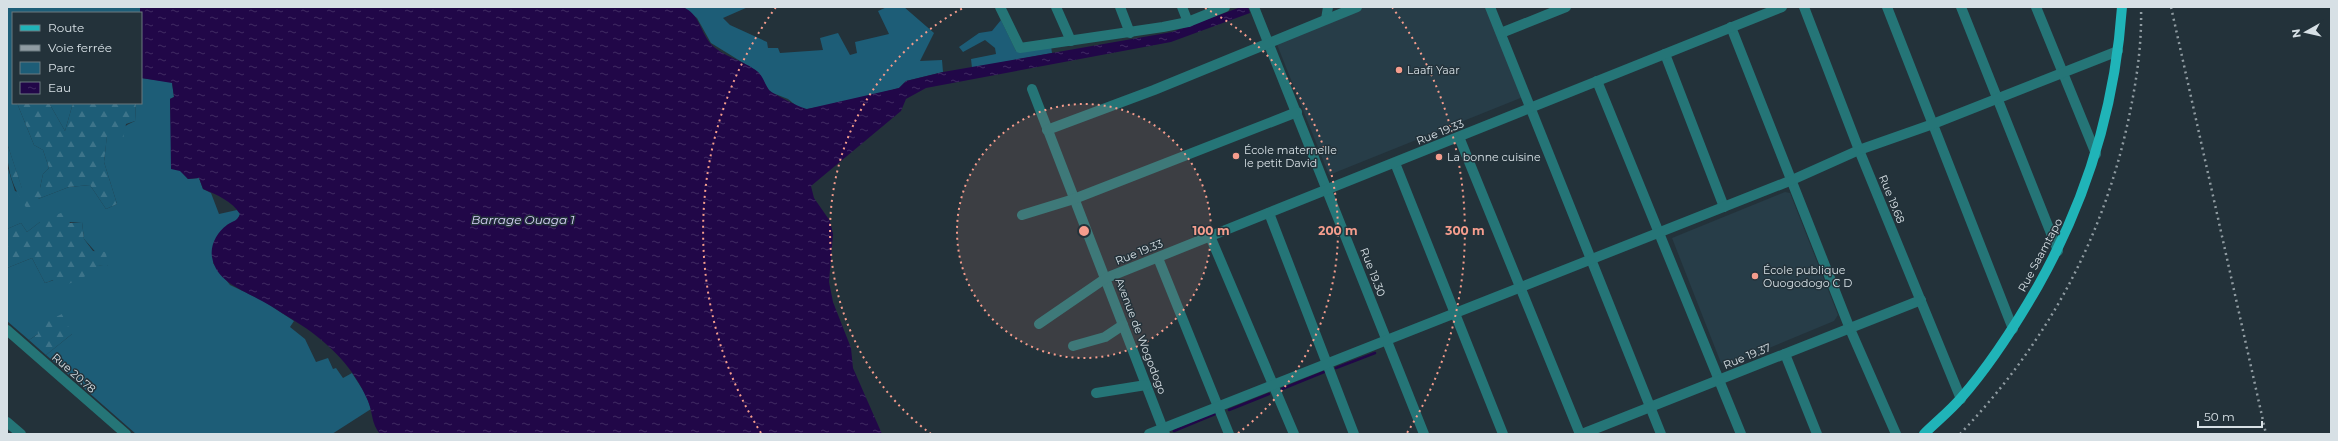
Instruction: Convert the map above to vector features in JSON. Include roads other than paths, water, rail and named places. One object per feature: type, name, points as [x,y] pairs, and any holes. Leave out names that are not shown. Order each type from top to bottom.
[{"type":"main road","name":"Rue Saamtapo","points":[[1924,434],[1960,399],[1994,358],[2013,329],[2058,251],[2071,223],[2096,154],[2111,92],[2118,50],[2122,7]]},
{"type":"street","points":[[1000,7],[1018,48],[1130,33],[1188,22],[1225,7]]},
{"type":"street","points":[[1056,7],[1071,41]]},
{"type":"street","points":[[1120,7],[1130,33]]},
{"type":"street","points":[[1182,7],[1188,22]]},
{"type":"street","name":"Rue 19.30","points":[[1254,7],[1328,189],[1424,434]]},
{"type":"street","points":[[1326,19],[1328,7]]},
{"type":"street","points":[[1047,130],[1154,90],[1357,7]]},
{"type":"street","points":[[1490,7],[1661,434]]},
{"type":"street","points":[[1501,33],[1566,7]]},
{"type":"street","name":"Rue 19.33","points":[[1039,324],[1106,278],[1782,7]]},
{"type":"street","name":"Rue 19.68","points":[[1804,7],[1859,150],[1960,399]]},
{"type":"street","points":[[1887,7],[2013,329]]},
{"type":"street","points":[[1961,7],[2058,251]]},
{"type":"street","points":[[2036,7],[2096,154]]},
{"type":"street","points":[[1731,27],[1850,329],[1896,434]]},
{"type":"street","points":[[1149,434],[1164,431],[1218,406],[1328,364],[1792,180],[1859,150],[1933,124],[2064,73],[2118,50]]},
{"type":"street","points":[[1665,54],[1724,207]]},
{"type":"street","points":[[1597,81],[1741,434]]},
{"type":"street","name":"Avenue de Wogodogo","points":[[1032,89],[1164,431]]},
{"type":"street","points":[[1022,214],[1074,199],[1297,112]]},
{"type":"street","points":[[1459,137],[1522,287],[1581,434]]},
{"type":"street","points":[[1395,163],[1454,314],[1504,434]]},
{"type":"street","points":[[1269,213],[1354,434]]},
{"type":"street","points":[[1210,236],[1294,434]]},
{"type":"street","points":[[1158,258],[1229,434]]},
{"type":"street","name":"Rue 19.37","points":[[1581,434],[1921,300]]},
{"type":"street","points":[[1073,346],[1105,337],[1123,325]]},
{"type":"street","name":"Rue 20.78","points":[[7,330],[126,434]]},
{"type":"street","points":[[1785,354],[1817,434]]},
{"type":"street","points":[[1096,393],[1146,385]]},
{"type":"street","points":[[7,422],[21,434]]},
{"type":"water","name":"Barrage Ouaga 1","points":[[140,7],[683,7],[693,14],[710,43],[715,48],[758,72],[769,90],[781,98],[807,109],[899,88],[906,81],[943,72],[1172,32],[1241,7],[1248,7],[1250,13],[1171,42],[926,88],[906,99],[901,111],[811,186],[814,198],[830,221],[833,234],[829,282],[833,302],[851,348],[853,368],[882,434],[380,434],[375,426],[370,405],[362,389],[356,378],[340,358],[312,332],[231,284],[219,273],[215,266],[212,257],[213,243],[223,228],[236,220],[240,214],[233,205],[219,196],[203,189],[199,178],[188,179],[180,171],[171,169],[170,99],[174,97],[172,83],[142,78],[142,12],[140,12]]},
{"type":"waterway","points":[[1336,368],[1375,353]]},
{"type":"waterway","points":[[1282,389],[1324,372]]},
{"type":"waterway","points":[[1229,410],[1269,394]]},
{"type":"waterway","points":[[1174,431],[1215,414]]},
{"type":"railway","points":[[1960,434],[2020,363],[2068,286],[2088,245],[2105,202],[2119,158],[2130,112],[2135,86],[2141,33],[2141,7]]},
{"type":"railway","points":[[2171,7],[2266,434]]},
{"type":"place","name":"Laafi Yaar","points":[[1399,70]]},
{"type":"place","name":"École maternelle le petit David","points":[[1236,156]]},
{"type":"place","name":"La bonne cuisine","points":[[1439,157]]},
{"type":"place","name":"École publique Ouogodogo C D","points":[[1755,276]]}]
